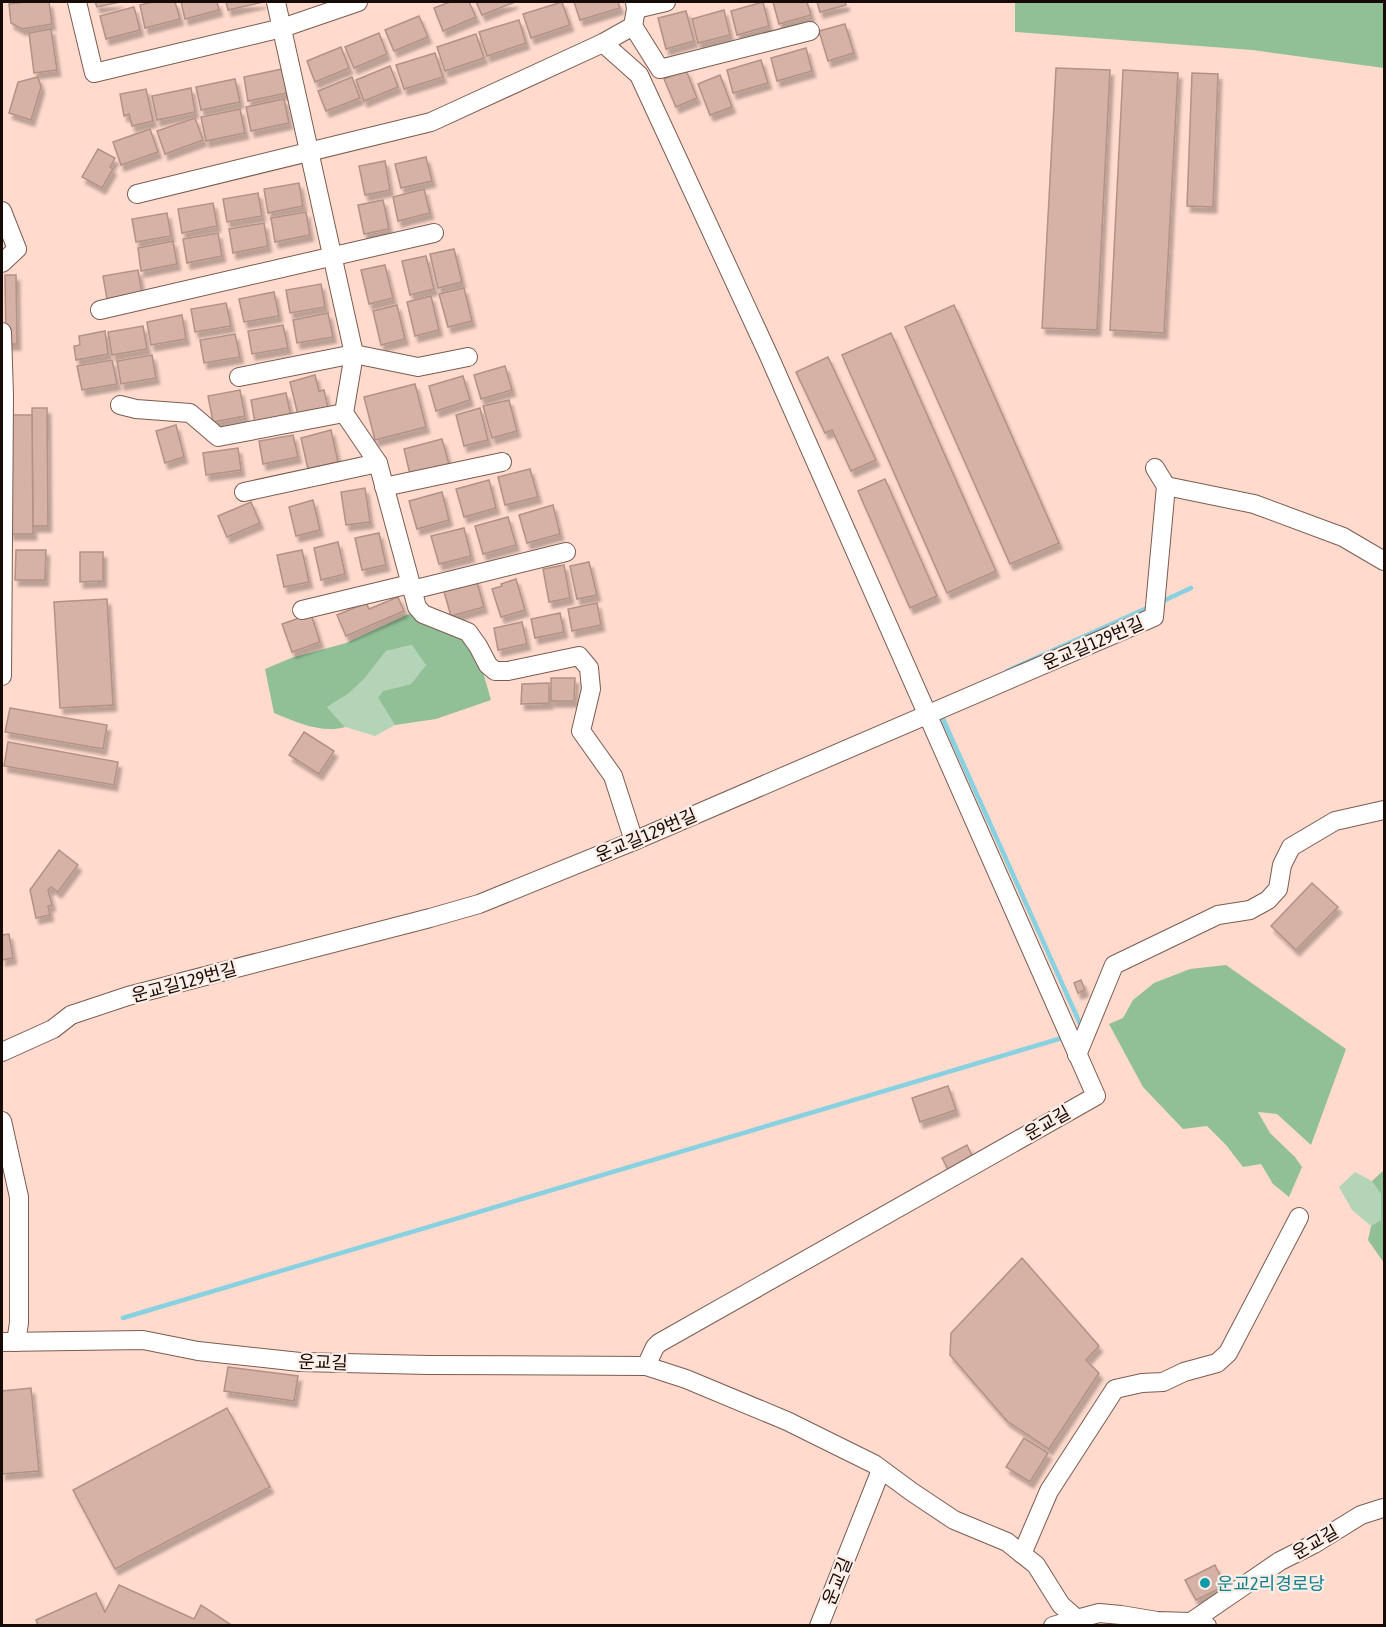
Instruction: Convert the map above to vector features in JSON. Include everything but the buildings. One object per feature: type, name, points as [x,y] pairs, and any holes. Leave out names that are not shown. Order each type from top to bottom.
[{"type":"street","points":[[77,2],[94,73],[282,28],[358,2]]},
{"type":"street","points":[[276,2],[354,354],[344,413],[378,463],[417,607],[423,614],[468,632],[488,665],[495,671],[508,671],[579,656],[589,668],[591,689],[581,731],[613,776],[634,841]]},
{"type":"street","points":[[137,194],[430,122],[603,43],[635,12],[666,2]]},
{"type":"street","points":[[635,12],[660,69],[810,31]]},
{"type":"street","name":"운교길","points":[[603,43],[639,75],[769,356],[1096,1096],[659,1343],[646,1366]]},
{"type":"street","points":[[2,212],[17,249],[2,263]]},
{"type":"street","points":[[100,310],[434,233]]},
{"type":"street","points":[[2,332],[4,407],[2,676]]},
{"type":"street","points":[[238,377],[354,354],[418,367],[468,357]]},
{"type":"street","points":[[120,405],[136,409],[190,413],[218,437],[344,413]]},
{"type":"street","points":[[384,487],[502,462]]},
{"type":"street","points":[[244,492],[378,463]]},
{"type":"street","points":[[1155,468],[1166,486],[1254,504],[1343,537],[1384,561]]},
{"type":"street","name":"운교길129번길","points":[[2,1052],[53,1029],[71,1015],[128,996],[479,904],[634,841],[1154,617],[1166,486]]},
{"type":"street","points":[[302,610],[566,552]]},
{"type":"street","points":[[1077,1054],[1114,965],[1218,915],[1251,910],[1268,900],[1278,889],[1282,865],[1291,847],[1335,821],[1384,810]]},
{"type":"street","points":[[2,1121],[19,1197],[19,1323],[9,1342]]},
{"type":"street","points":[[1022,1554],[1048,1491],[1115,1389],[1143,1383],[1163,1382],[1184,1372],[1216,1363],[1228,1353],[1299,1217]]},
{"type":"street","name":"운교길","points":[[9,1342],[143,1340],[198,1350],[291,1361],[429,1365],[646,1366],[686,1379],[787,1421],[874,1464],[954,1520],[1007,1542],[1036,1565],[1060,1605],[1077,1619]]},
{"type":"street","name":"운교길","points":[[819,1626],[881,1470]]},
{"type":"street","name":"운교길","points":[[1053,1626],[1099,1614],[1199,1624],[1280,1561],[1314,1544],[1361,1515],[1383,1508]]},
{"type":"green space","points":[[1015,2],[1384,2],[1384,68],[1252,50],[1015,32]]},
{"type":"green space","points":[[411,613],[458,635],[479,658],[491,700],[436,719],[395,725],[378,698],[383,691],[411,684],[426,665],[412,645],[386,651],[365,678],[348,694],[327,707],[345,727],[318,728],[274,713],[265,669],[291,658],[346,643]]},
{"type":"green space","points":[[413,645],[426,665],[411,684],[383,691],[378,698],[395,725],[375,736],[345,727],[327,707],[348,694],[365,678],[386,651]]},
{"type":"green space","points":[[1226,965],[1346,1049],[1311,1145],[1277,1114],[1258,1112],[1270,1133],[1302,1167],[1289,1197],[1273,1184],[1261,1164],[1243,1167],[1207,1126],[1183,1129],[1143,1087],[1109,1024],[1123,1018],[1133,1000],[1154,983],[1190,969]]},
{"type":"green space","points":[[1384,1170],[1384,1263],[1368,1240],[1371,1226],[1381,1220],[1381,1194],[1372,1181]]},
{"type":"green space","points":[[1355,1172],[1372,1181],[1381,1194],[1381,1220],[1371,1226],[1352,1210],[1339,1187]]},
{"type":"waterway","points":[[1163,601],[1191,588]]},
{"type":"waterway","points":[[1007,671],[1147,608]]},
{"type":"waterway","points":[[943,719],[1082,1028]]},
{"type":"waterway","points":[[123,1318],[1062,1038]]},
{"type":"place","name":"운교2리경로당","points":[[1205,1583]]}]
